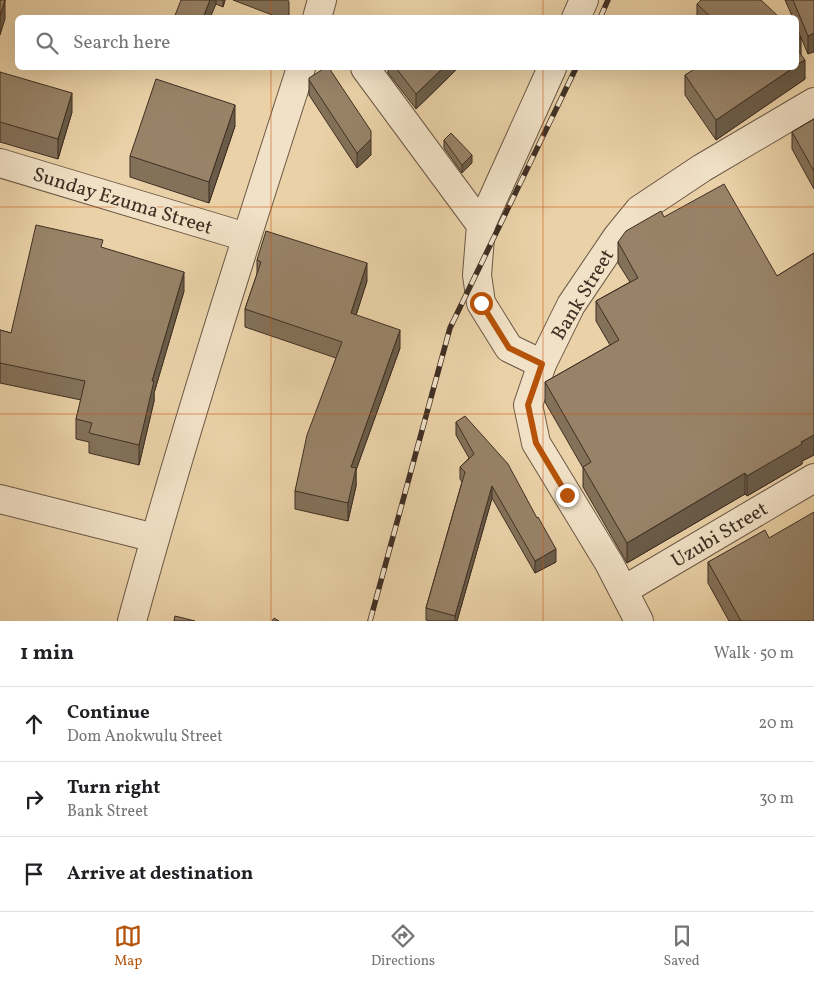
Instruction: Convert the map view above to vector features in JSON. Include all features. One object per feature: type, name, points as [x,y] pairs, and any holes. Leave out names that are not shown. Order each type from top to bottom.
[{"type":"street","points":[[577,15],[584,0]]},
{"type":"street","points":[[132,621],[155,538],[246,237],[300,70]]},
{"type":"street","points":[[366,70],[481,225]]},
{"type":"street","points":[[542,364],[509,348],[481,303],[477,275],[481,225],[551,70]]},
{"type":"street","name":"Bank Street","points":[[639,621],[610,563],[536,443],[528,405],[542,364],[571,305],[617,237],[639,210],[702,168],[814,102]]},
{"type":"street","name":"Sunday Ezuma Street","points":[[0,163],[246,237]]},
{"type":"street","name":"Uzubi Street","points":[[624,590],[814,478]]},
{"type":"street","points":[[0,499],[155,538]]},
{"type":"building","points":[[0,0],[5,0],[0,16]]},
{"type":"building","points":[[181,0],[210,0],[204,15],[175,15]]},
{"type":"building","points":[[701,0],[761,0],[777,15],[709,15],[697,4]]},
{"type":"building","points":[[793,0],[814,0],[814,33],[808,36]]},
{"type":"building","points":[[799,52],[805,60],[799,63]]},
{"type":"building","points":[[322,70],[330,70],[371,131],[371,139],[357,153],[309,80],[309,78]]},
{"type":"building","points":[[398,70],[441,70],[416,94]]},
{"type":"building","points":[[693,70],[790,70],[716,120],[685,75]]},
{"type":"building","points":[[0,72],[72,93],[58,139],[0,122]]},
{"type":"building","points":[[156,79],[235,105],[209,182],[130,156]]},
{"type":"building","points":[[814,119],[814,171],[792,132]]},
{"type":"building","points":[[451,133],[472,155],[462,165],[444,140]]},
{"type":"building","points":[[724,184],[777,276],[814,253],[814,435],[747,476],[745,473],[627,543],[583,467],[591,462],[545,382],[619,340],[596,301],[638,278],[618,242],[626,231],[661,211],[664,217]]},
{"type":"building","points":[[36,225],[103,240],[101,247],[184,272],[152,381],[154,381],[139,445],[89,433],[92,423],[76,419],[85,381],[0,363],[0,330],[11,333]]},
{"type":"building","points":[[266,231],[367,263],[351,313],[400,330],[351,467],[356,468],[348,503],[295,491],[307,435],[342,342],[245,309],[261,262],[257,260]]},
{"type":"building","points":[[465,416],[508,464],[556,549],[535,561],[492,486],[455,616],[426,608],[465,472],[460,467],[474,454],[456,422]]},
{"type":"building","points":[[814,512],[814,621],[741,621],[708,562],[765,530],[769,538]]},
{"type":"building","points":[[175,616],[195,621],[174,621]]},
{"type":"railway","points":[[601,15],[608,0]]},
{"type":"railway","points":[[370,621],[450,328],[575,70]]},
{"type":"route","points":[[481,303],[509,348],[542,364],[528,405],[536,443],[567,495]]}]
